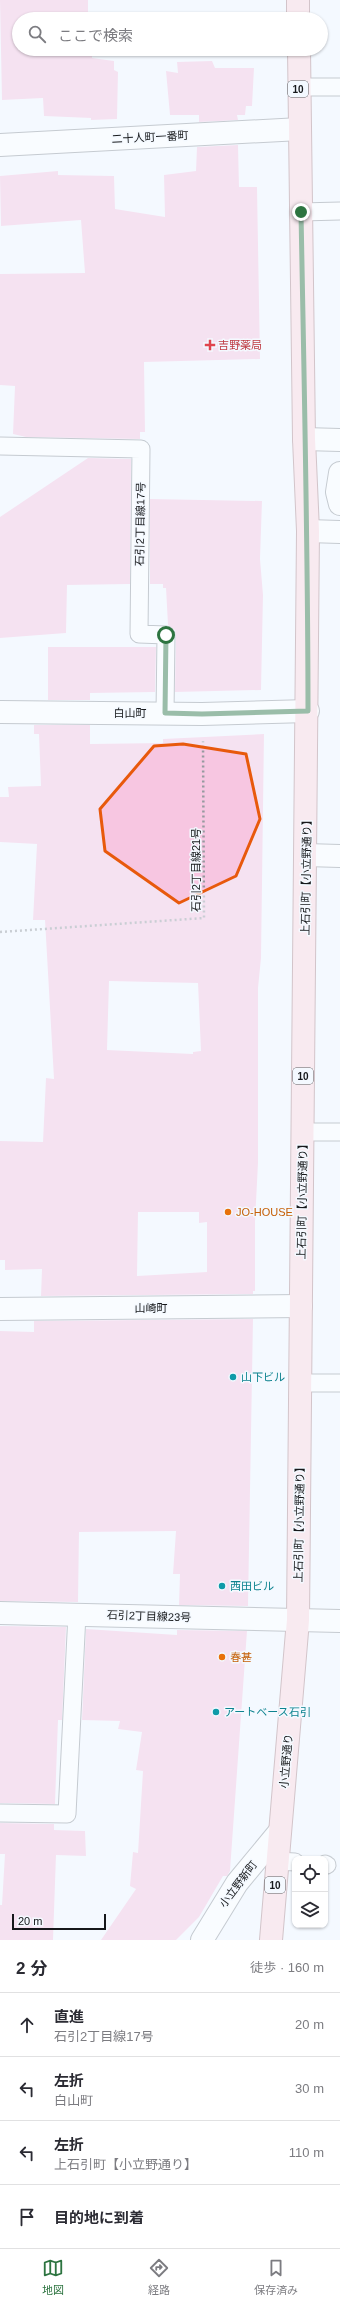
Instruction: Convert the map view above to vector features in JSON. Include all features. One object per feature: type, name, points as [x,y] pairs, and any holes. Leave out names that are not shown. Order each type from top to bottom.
[{"type":"main road","points":[[298,0],[298,12]]},
{"type":"main road","name":"10","points":[[298,56],[300,129]]},
{"type":"main road","name":"上石引町【小立野通り】","points":[[298,1620],[308,711],[308,531],[304,439],[300,129]]},
{"type":"main road","name":"小立野通り","points":[[280,1831],[298,1620]]},
{"type":"main road","name":"10","points":[[271,1940],[286,1861],[280,1831]]},
{"type":"street","name":"二十人町一番町","points":[[0,145],[300,129]]},
{"type":"street","points":[[304,439],[340,440]]},
{"type":"street","points":[[340,473],[337,492],[340,504]]},
{"type":"street","points":[[308,531],[340,532]]},
{"type":"street","name":"白山町","points":[[0,712],[202,714],[308,711]]},
{"type":"street","points":[[306,855],[340,856]]},
{"type":"street","name":"山崎町","points":[[0,1309],[301,1306]]},
{"type":"street","name":"石引2丁目線23号","points":[[0,1612],[340,1621]]},
{"type":"street","name":"小立野新町","points":[[202,1940],[222,1905],[280,1831]]},
{"type":"street","points":[[186,1940],[211,1897],[225,1907],[218,1940]]},
{"type":"lane","points":[[298,87],[340,87]]},
{"type":"lane","points":[[301,212],[340,211]]},
{"type":"lane","name":"石引2丁目線17号","points":[[0,446],[141,449],[139,634],[166,635],[165,713]]},
{"type":"lane","points":[[303,1132],[340,1132]]},
{"type":"lane","points":[[300,1383],[340,1383]]},
{"type":"lane","points":[[0,1813],[67,1814],[77,1614]]},
{"type":"path","name":"石引2丁目線21号","points":[[0,932],[204,918],[202,714]]},
{"type":"highlighted area","points":[[183,744],[246,754],[260,819],[236,876],[179,903],[105,851],[100,809],[154,746]]},
{"type":"building","points":[[0,0],[88,0],[88,12],[12,12],[12,56],[92,56],[92,58],[114,61],[114,70],[118,72],[117,119],[91,120],[91,118],[44,116],[43,98],[2,100]]},
{"type":"building","points":[[212,61],[215,68],[254,68],[252,106],[246,106],[245,115],[237,115],[238,120],[199,122],[199,115],[170,115],[166,71],[178,73],[177,62]]},
{"type":"building","points":[[238,145],[239,187],[257,187],[260,359],[144,362],[145,432],[140,432],[140,439],[26,437],[13,434],[15,386],[0,385],[0,274],[85,273],[81,220],[1,226],[0,176],[58,171],[58,175],[114,176],[115,209],[165,217],[164,175],[196,171],[197,147]]},
{"type":"building","points":[[88,458],[131,459],[130,584],[67,585],[66,633],[0,638],[0,517]]},
{"type":"building","points":[[150,499],[262,501],[260,559],[263,595],[261,690],[175,692],[176,635],[175,630],[168,625],[166,588],[163,588],[163,584],[150,584]]},
{"type":"building","points":[[48,647],[156,647],[155,692],[90,693],[90,700],[48,700]]},
{"type":"building","points":[[34,725],[90,725],[90,744],[163,743],[163,739],[264,734],[261,958],[258,988],[258,1163],[255,1222],[255,1291],[253,1291],[253,1294],[41,1296],[42,1269],[5,1270],[5,1260],[0,1260],[0,1141],[43,1142],[46,1078],[54,1079],[45,920],[33,920],[37,844],[0,842],[0,797],[9,797],[8,787],[41,786],[39,734],[34,734]],"holes":[[[109,981],[198,983],[201,1051],[193,1052],[193,1054],[107,1050]],[[138,1212],[199,1212],[199,1223],[207,1222],[207,1272],[137,1276]]]},
{"type":"building","points":[[253,1319],[248,1606],[179,1605],[180,1574],[173,1574],[176,1531],[79,1532],[78,1602],[0,1601],[0,1331],[34,1332],[34,1321]]},
{"type":"building","points":[[0,1626],[66,1627],[62,1720],[58,1720],[55,1804],[0,1803]]},
{"type":"building","points":[[86,1629],[177,1635],[177,1630],[247,1631],[230,1871],[227,1876],[223,1876],[199,1917],[176,1940],[101,1940],[136,1889],[130,1886],[133,1852],[138,1853],[143,1771],[136,1770],[142,1732],[118,1729],[120,1721],[82,1720]]},
{"type":"building","points":[[0,1823],[54,1824],[54,1830],[85,1831],[86,1856],[56,1855],[53,1940],[0,1940],[0,1905],[2,1905],[5,1854],[0,1854]]},
{"type":"place","name":"吉野薬局","points":[[210,345]]},
{"type":"place","name":"JO-HOUSE","points":[[228,1212]]},
{"type":"place","name":"山下ビル","points":[[233,1377]]},
{"type":"place","name":"西田ビル","points":[[222,1586]]},
{"type":"place","name":"春甚","points":[[222,1657]]},
{"type":"place","name":"アートベース石引","points":[[216,1712]]},
{"type":"route","points":[[166,635],[165,713],[202,714],[308,711],[308,531],[304,439],[301,212]]}]
